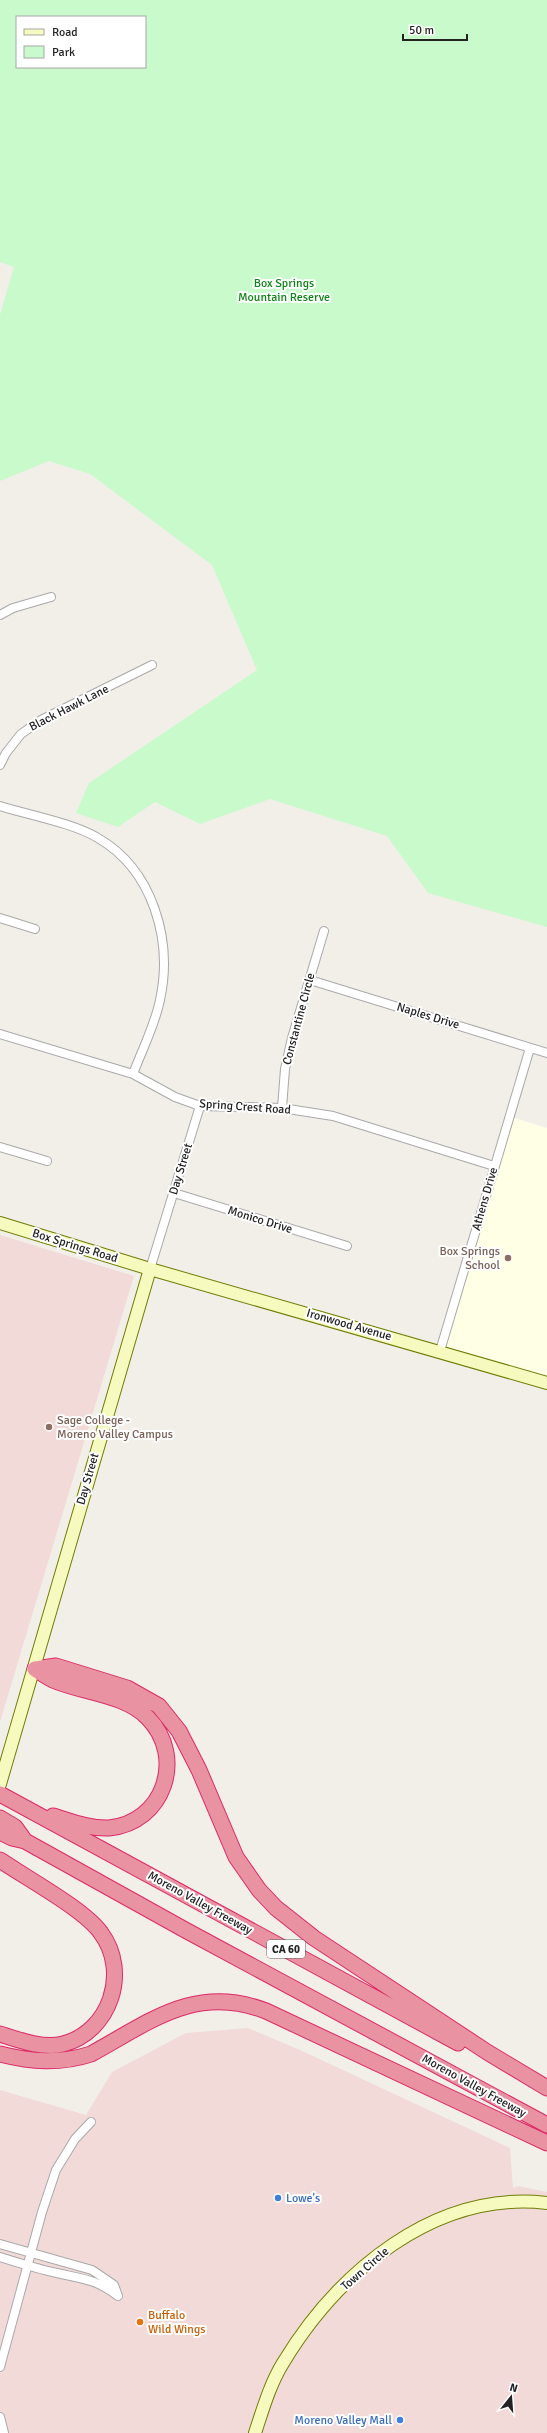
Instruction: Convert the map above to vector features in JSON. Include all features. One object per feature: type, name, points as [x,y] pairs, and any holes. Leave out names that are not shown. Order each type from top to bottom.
[{"type":"highway","points":[[35,1669],[56,1666],[127,1688],[159,1706],[170,1718],[186,1744],[236,1857],[258,1890],[276,1908],[314,1938],[487,2052],[547,2088]]},
{"type":"highway","points":[[20,1805],[86,1825],[103,1828],[118,1826],[139,1818],[148,1811],[159,1795],[167,1772],[164,1741],[158,1729],[137,1708],[53,1680],[35,1669]]},
{"type":"highway","name":"Moreno Valley Freeway","points":[[0,1794],[547,2091]]},
{"type":"highway","name":"Moreno Valley Freeway","points":[[0,1818],[13,1834],[186,1931],[547,2125]]},
{"type":"highway","points":[[0,2034],[40,2044],[61,2044],[71,2041],[92,2028],[100,2021],[107,2010],[114,1984],[111,1950],[101,1933],[65,1903],[1,1861]]},
{"type":"highway","points":[[0,2054],[47,2062],[78,2058],[91,2054],[166,2013],[181,2007],[199,2002],[233,2001],[266,2011],[547,2143]]},
{"type":"main road","name":"Box Springs Road","points":[[0,1223],[150,1268]]},
{"type":"main road","name":"Ironwood Avenue","points":[[150,1268],[547,1383]]},
{"type":"main road","name":"Day Street","points":[[0,1784],[35,1669],[83,1496],[150,1268]]},
{"type":"main road","name":"Town Circle","points":[[255,2433],[271,2387],[283,2364],[313,2319],[344,2286],[382,2252],[421,2227],[460,2211],[502,2203],[547,2203]]},
{"type":"street","points":[[0,615],[13,608],[51,597]]},
{"type":"street","name":"Black Hawk Lane","points":[[0,765],[6,753],[21,734],[41,720],[152,665]]},
{"type":"street","points":[[0,806],[97,837],[120,853],[131,864],[149,893],[164,951],[164,978],[160,1002],[133,1074]]},
{"type":"street","points":[[0,918],[35,929]]},
{"type":"street","name":"Constantine Circle","points":[[282,1108],[287,1062],[324,931]]},
{"type":"street","name":"Naples Drive","points":[[310,980],[547,1053]]},
{"type":"street","name":"Spring Crest Road","points":[[0,1034],[133,1074],[176,1097],[200,1106],[282,1108],[333,1116],[494,1166]]},
{"type":"street","name":"Athens Drive","points":[[440,1351],[530,1048]]},
{"type":"street","name":"Day Street","points":[[150,1268],[200,1106]]},
{"type":"street","points":[[0,1147],[47,1161]]},
{"type":"street","name":"Monico Drive","points":[[174,1193],[347,1246]]},
{"type":"street","points":[[0,2367],[56,2170],[76,2139],[91,2122]]},
{"type":"street","points":[[0,2244],[92,2270],[114,2285],[118,2296],[97,2282],[86,2278],[28,2266],[0,2257]]},
{"type":"street","points":[[0,2417],[4,2433]]},
{"type":"shaded area","name":"Box Springs School","points":[[511,1117],[547,1128],[547,1381],[442,1350]]},
{"type":"shaded area","points":[[0,1235],[134,1276],[0,1722]]},
{"type":"shaded area","points":[[248,2028],[300,2050],[510,2148],[513,2188],[518,2186],[547,2192],[547,2433],[0,2433],[0,2090],[86,2115],[112,2072],[186,2033]]},
{"type":"green space","name":"Box Springs Mountain Reserve","points":[[0,0],[547,0],[547,927],[428,893],[387,836],[270,799],[200,824],[155,802],[118,827],[76,813],[89,783],[257,670],[212,565],[90,474],[49,461],[0,481],[0,315],[14,267],[0,262]]},
{"type":"place","name":"Box Springs School","points":[[508,1258]]},
{"type":"place","name":"Sage College - Moreno Valley Campus","points":[[49,1427]]},
{"type":"place","name":"Lowe's","points":[[278,2198]]},
{"type":"place","name":"Buffalo Wild Wings","points":[[140,2322]]},
{"type":"place","name":"Moreno Valley Mall","points":[[400,2420]]}]
